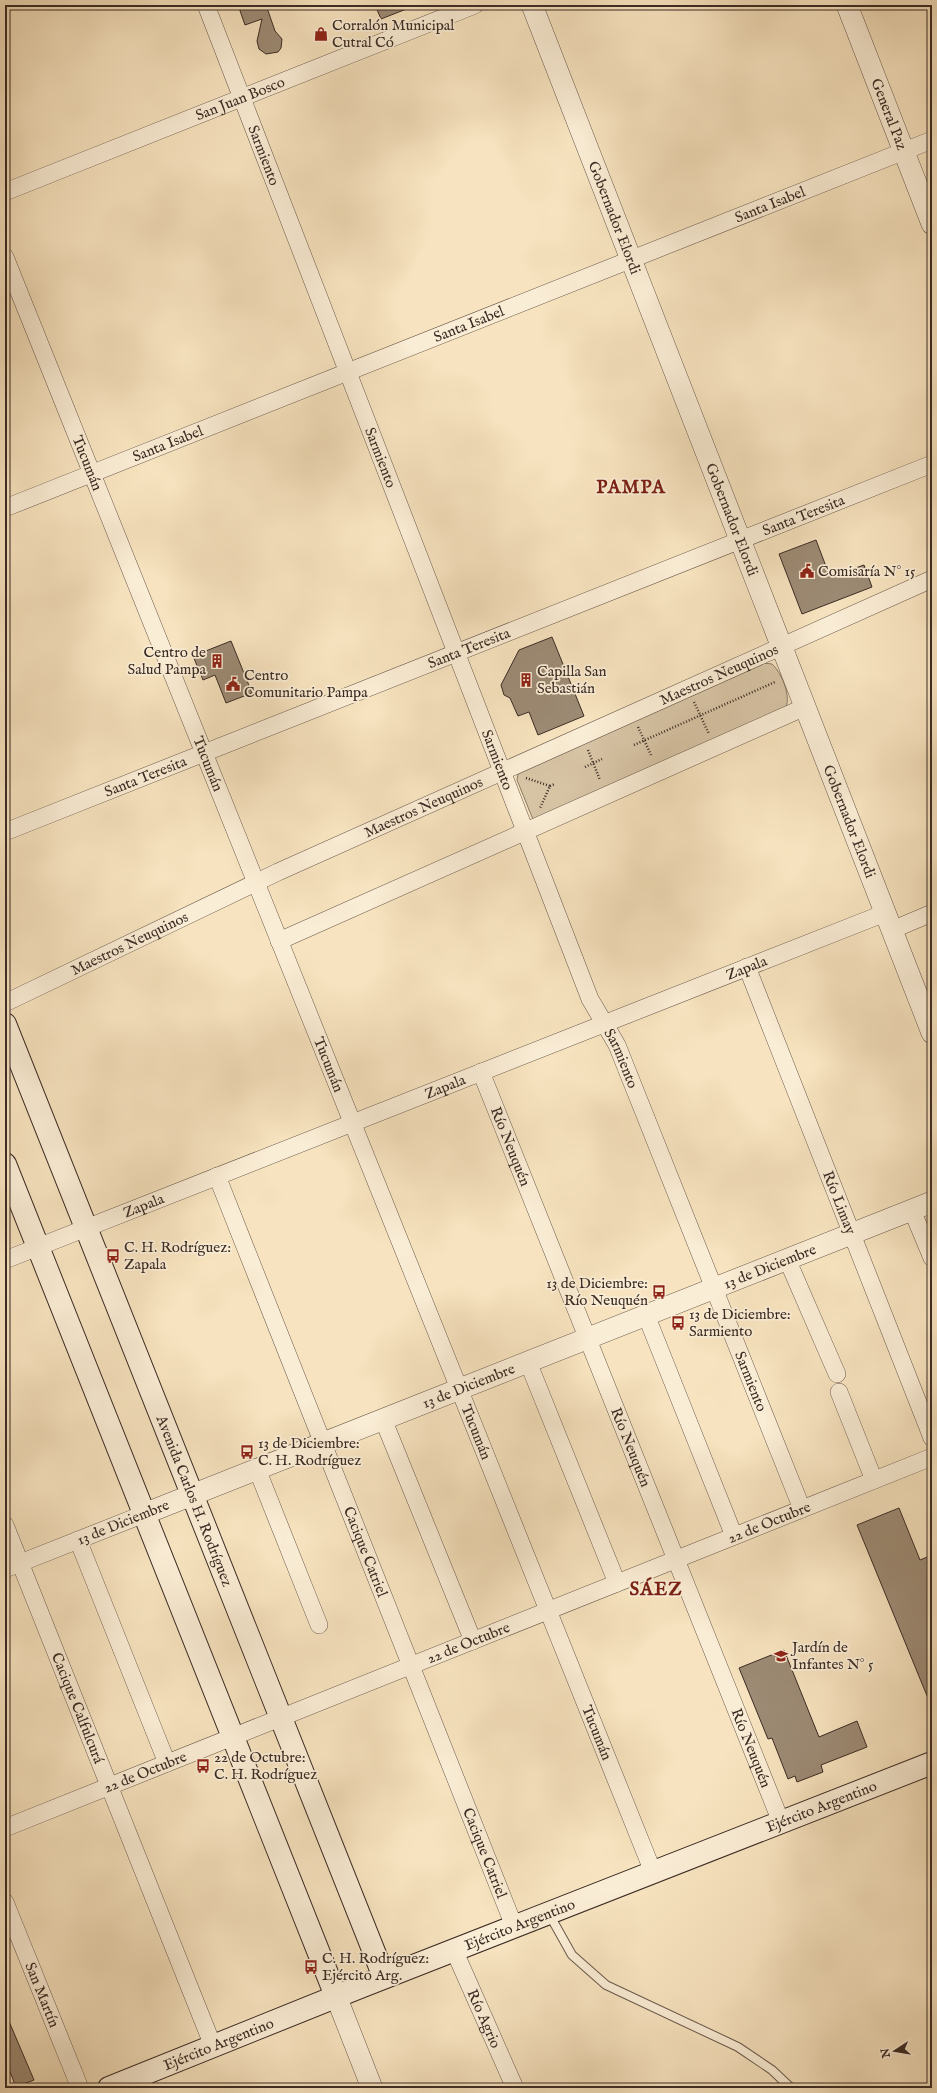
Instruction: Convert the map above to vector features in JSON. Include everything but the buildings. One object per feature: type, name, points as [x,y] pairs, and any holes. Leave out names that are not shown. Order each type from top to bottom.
[{"type":"main road","name":"Avenida Carlos H. Rodríguez","points":[[5,1024],[384,1977]]},
{"type":"main road","points":[[5,1164],[336,1996]]},
{"type":"main road","name":"Ejército Argentino","points":[[109,2088],[384,1977],[932,1763]]},
{"type":"street","name":"Sarmiento","points":[[206,5],[590,999],[617,1045],[802,1509]]},
{"type":"street","name":"San Juan Bosco","points":[[5,192],[475,5]]},
{"type":"street","name":"Gobernador Elordi","points":[[532,5],[932,1033]]},
{"type":"street","name":"General Paz","points":[[847,5],[932,224]]},
{"type":"street","name":"Santa Isabel","points":[[5,508],[932,140]]},
{"type":"street","name":"Tucumán","points":[[5,257],[653,1872]]},
{"type":"street","name":"Santa Teresita","points":[[5,832],[932,464]]},
{"type":"street","name":"Maestros Neuquinos","points":[[5,1003],[256,882],[932,579]]},
{"type":"street","points":[[279,941],[805,707]]},
{"type":"street","name":"Zapala","points":[[5,1260],[747,968],[888,921],[932,913]]},
{"type":"street","name":"Río Limay","points":[[747,968],[932,1438]]},
{"type":"street","name":"Río Neuquén","points":[[481,1072],[781,1822]]},
{"type":"street","name":"Cacique Catriel","points":[[217,1176],[514,1926]]},
{"type":"street","name":"13 de Diciembre","points":[[12,1566],[932,1202]]},
{"type":"street","points":[[912,1210],[932,1258]]},
{"type":"street","points":[[787,1260],[837,1374]]},
{"type":"street","points":[[646,1315],[734,1536]]},
{"type":"street","points":[[528,1362],[617,1583]]},
{"type":"street","points":[[839,1392],[874,1480]]},
{"type":"street","points":[[383,1419],[473,1641]]},
{"type":"street","name":"22 de Octubre","points":[[5,1828],[932,1457]]},
{"type":"street","points":[[257,1469],[320,1625]]},
{"type":"street","name":"Cacique Calfulcurá","points":[[5,1525],[12,1566],[109,1786],[213,2046]]},
{"type":"street","points":[[78,1540],[167,1763]]},
{"type":"street","name":"San Martín","points":[[5,1902],[80,2088]]},
{"type":"street","name":"Río Agrio","points":[[454,1950],[515,2088]]},
{"type":"street","points":[[336,1996],[372,2088]]},
{"type":"lane","points":[[548,1913],[572,1955],[606,1986],[738,2047],[772,2070],[791,2088]]},
{"type":"path","points":[[773,676],[778,687]]},
{"type":"path","points":[[634,745],[775,682]]},
{"type":"path","points":[[692,698],[710,738]]},
{"type":"path","points":[[637,723],[655,763]]},
{"type":"path","points":[[586,746],[603,787]]},
{"type":"path","points":[[585,767],[602,759]]},
{"type":"path","points":[[520,776],[550,786],[555,784]]},
{"type":"path","points":[[538,810],[550,786]]},
{"type":"shaded area","points":[[764,663],[772,664],[782,678],[787,696],[786,707],[533,819],[517,780],[518,774]]},
{"type":"place","name":"Corralón Municipal Cutral Có","points":[[321,34]]},
{"type":"place","name":"Comisaría N° 15","points":[[807,571]]},
{"type":"place","name":"Centro de Salud Pampa","points":[[217,661]]},
{"type":"place","name":"Capilla San Sebastián","points":[[526,680]]},
{"type":"place","name":"Centro Comunitario Pampa","points":[[233,684]]},
{"type":"place","name":"C. H. Rodríguez: Zapala","points":[[113,1256]]},
{"type":"place","name":"13 de Diciembre: Río Neuquén","points":[[659,1292]]},
{"type":"place","name":"13 de Diciembre: Sarmiento","points":[[678,1323]]},
{"type":"place","name":"13 de Diciembre: C. H. Rodríguez","points":[[247,1452]]},
{"type":"place","name":"Jardín de Infantes N° 5","points":[[781,1656]]},
{"type":"place","name":"22 de Octubre: C. H. Rodríguez","points":[[203,1766]]},
{"type":"place","name":"C. H. Rodríguez: Ejército Arg.","points":[[311,1967]]},
{"type":"district","name":"PAMPA","points":[[631,486]]},
{"type":"district","name":"SÁEZ","points":[[656,1588]]}]
